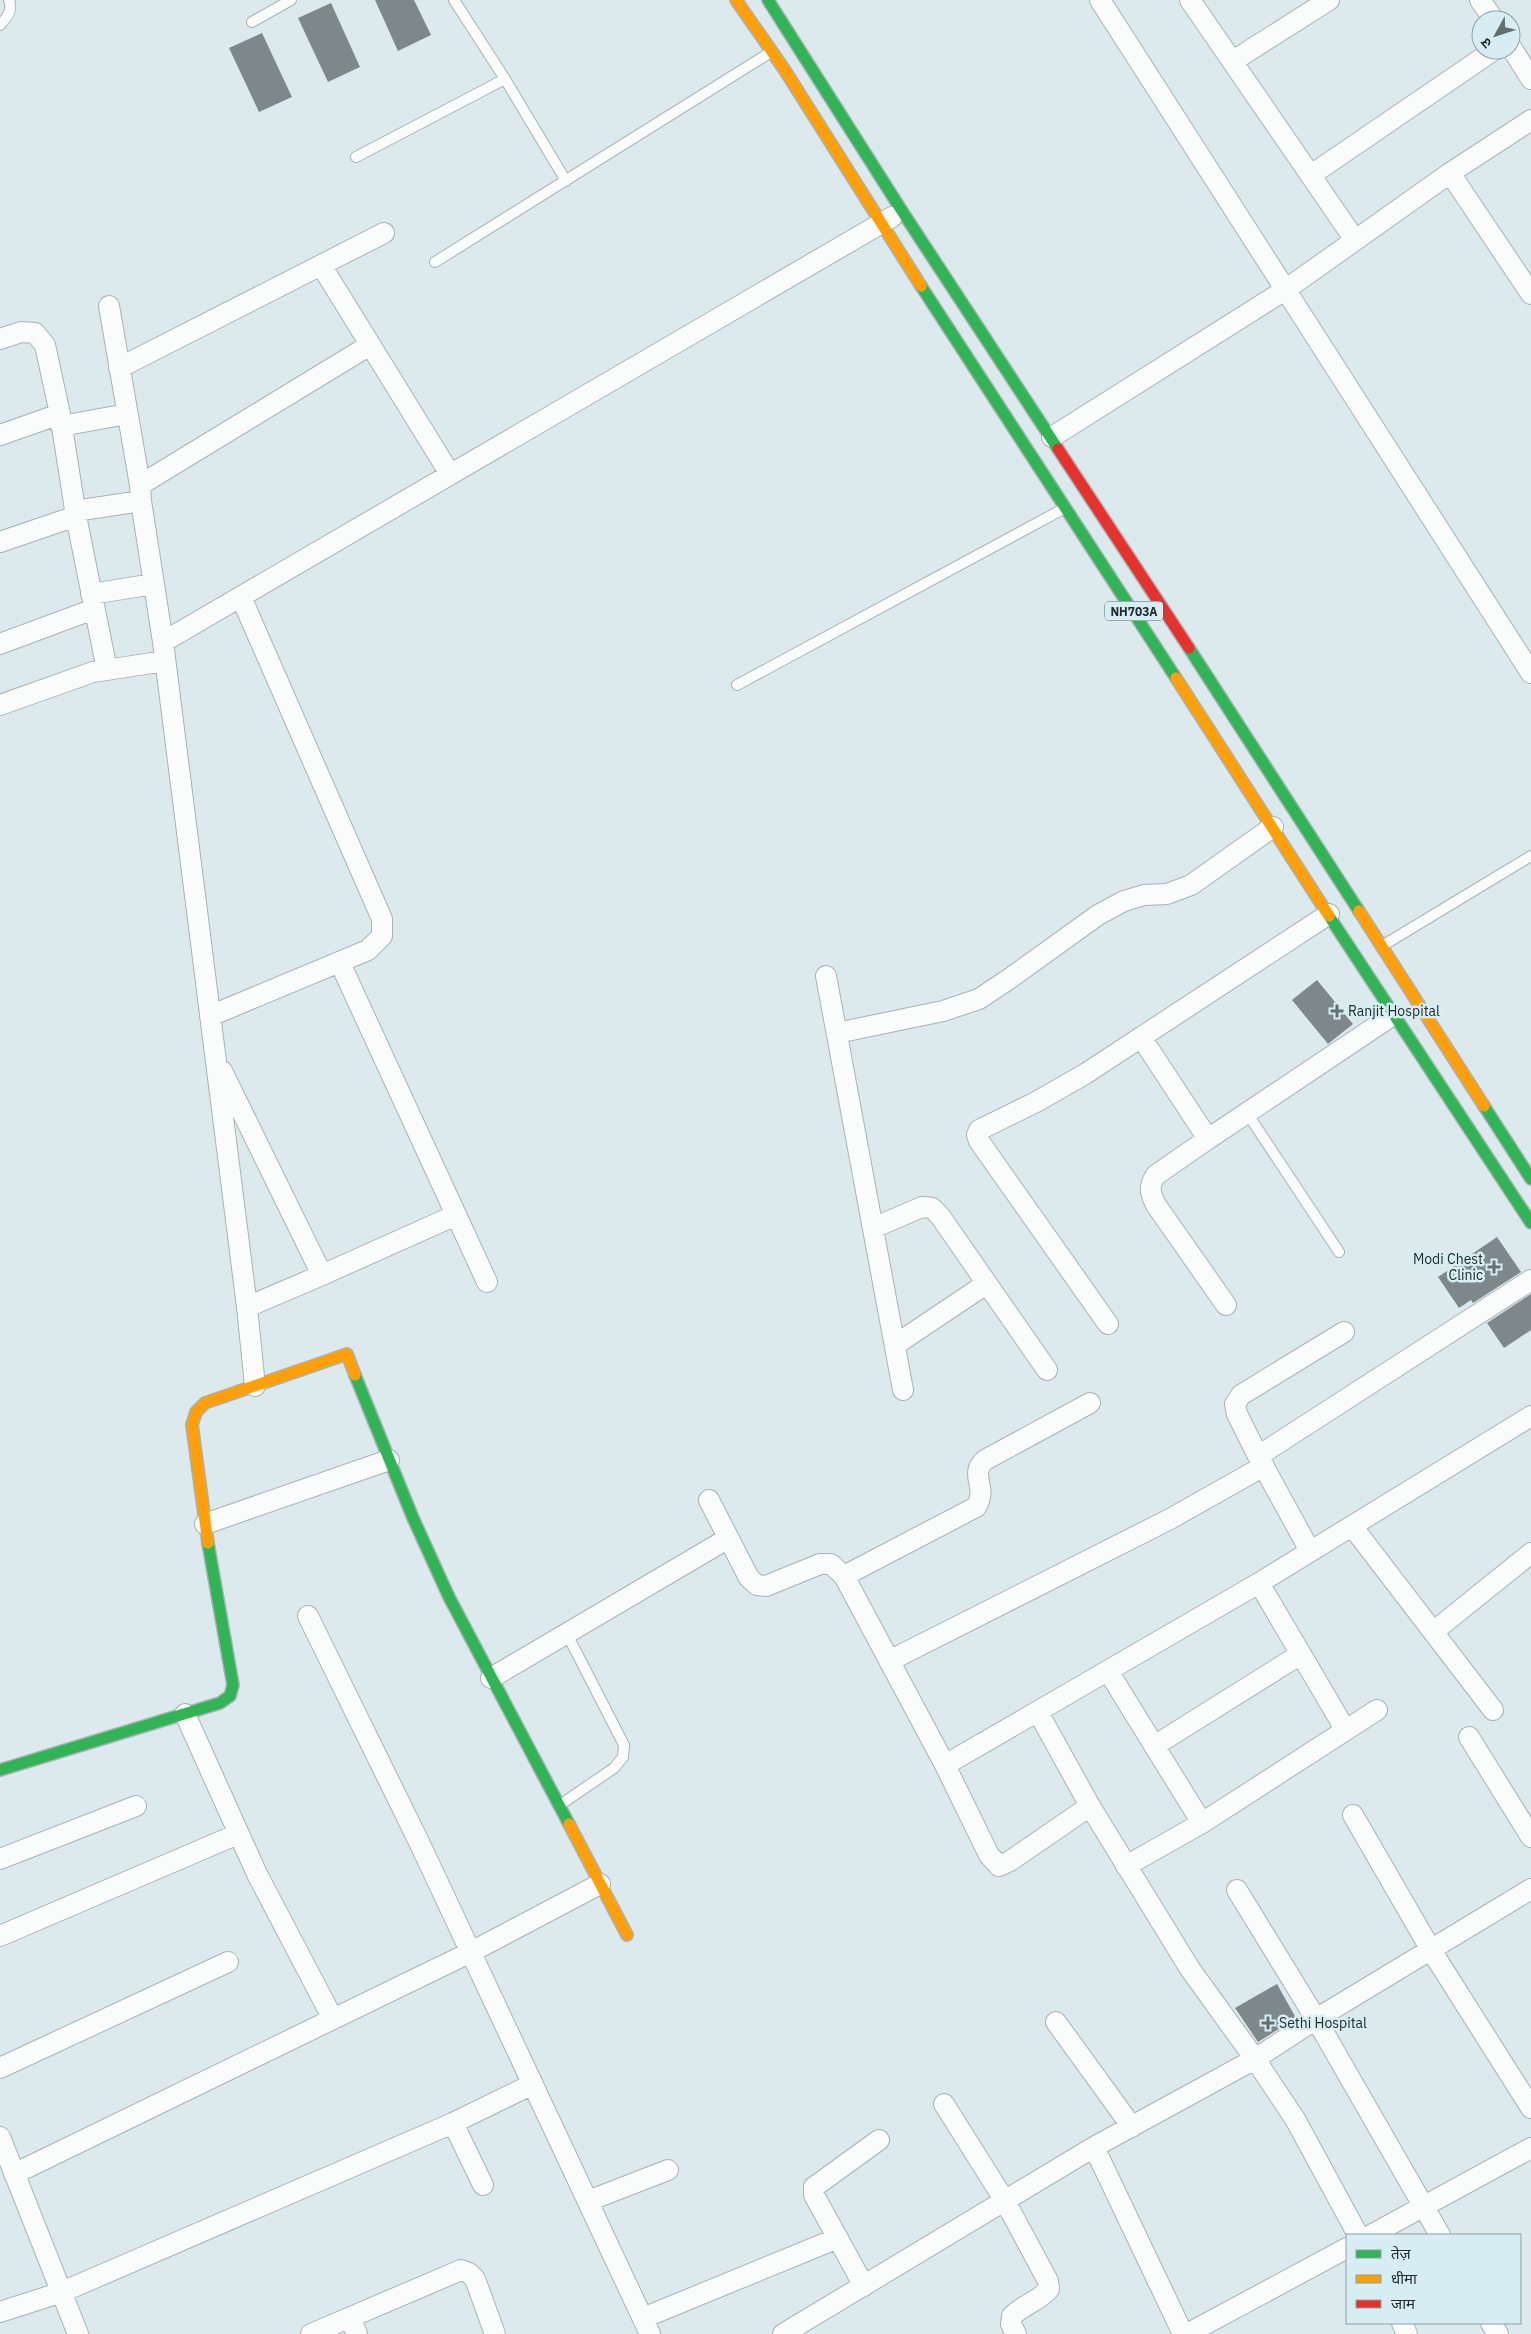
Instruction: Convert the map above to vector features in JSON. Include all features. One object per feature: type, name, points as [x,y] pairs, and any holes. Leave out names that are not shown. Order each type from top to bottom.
[{"type":"main road","name":"NH703A","points":[[736,0],[784,69],[880,224],[1066,507],[1393,1015],[1531,1223]]},
{"type":"main road","name":"NH703A","points":[[768,0],[902,211],[1052,436],[1381,947],[1521,1156],[1531,1179]]},
{"type":"main road","points":[[0,1770],[220,1704],[230,1696],[233,1685],[205,1524],[192,1425],[196,1412],[205,1403],[347,1354],[389,1460],[449,1597],[627,1935]]},
{"type":"street","points":[[1100,0],[1531,673]]},
{"type":"street","points":[[1190,0],[1355,240]]},
{"type":"street","points":[[1233,62],[1329,0]]},
{"type":"street","points":[[1310,175],[1479,60]]},
{"type":"street","points":[[1519,60],[1531,79]]},
{"type":"street","points":[[1052,436],[1285,290],[1450,173],[1531,120]]},
{"type":"street","points":[[1450,173],[1531,294]]},
{"type":"street","points":[[0,705],[93,672],[107,670],[164,652],[241,597],[902,211]]},
{"type":"street","points":[[119,368],[384,233]]},
{"type":"street","points":[[321,265],[450,474]]},
{"type":"street","points":[[109,306],[164,652],[247,1307],[254,1386]]},
{"type":"street","points":[[0,339],[21,332],[35,333],[45,345],[60,420],[75,513],[107,670]]},
{"type":"street","points":[[0,542],[75,513],[140,493],[370,345]]},
{"type":"street","points":[[0,435],[60,420],[127,414]]},
{"type":"street","points":[[0,644],[93,601],[154,584]]},
{"type":"street","points":[[210,1016],[368,950],[382,936],[382,919],[241,597]]},
{"type":"street","points":[[837,1033],[943,1010],[979,999],[1098,915],[1124,902],[1144,895],[1167,894],[1191,885],[1273,828]]},
{"type":"street","points":[[1108,1324],[979,1141],[979,1130],[1036,1102],[1085,1074],[1329,914]]},
{"type":"street","points":[[340,963],[487,1282]]},
{"type":"street","points":[[826,976],[903,1390]]},
{"type":"street","points":[[1226,1305],[1156,1205],[1150,1193],[1150,1184],[1156,1175],[1393,1015]]},
{"type":"street","points":[[1141,1037],[1208,1139]]},
{"type":"street","points":[[214,1057],[322,1274]]},
{"type":"street","points":[[873,1228],[922,1207],[932,1208],[940,1216],[1047,1370]]},
{"type":"street","points":[[247,1307],[456,1215]]},
{"type":"street","points":[[889,1661],[1170,1519],[1261,1461],[1531,1280]]},
{"type":"street","points":[[895,1346],[986,1284]]},
{"type":"street","points":[[1310,1551],[1261,1461],[1235,1404],[1241,1395],[1344,1332]]},
{"type":"street","points":[[844,1576],[976,1507],[982,1492],[977,1473],[979,1465],[1090,1403]]},
{"type":"street","points":[[945,1765],[1259,1583],[1531,1416]]},
{"type":"street","points":[[205,1524],[389,1460]]},
{"type":"street","points":[[709,1500],[749,1578],[757,1585],[766,1586],[820,1564],[831,1564],[844,1576],[945,1765],[989,1855],[999,1866],[1010,1861],[1090,1806]]},
{"type":"street","points":[[1352,1526],[1493,1710]]},
{"type":"street","points":[[491,1678],[728,1539]]},
{"type":"street","points":[[1433,1632],[1531,1553]]},
{"type":"street","points":[[1259,1583],[1345,1729]]},
{"type":"street","points":[[308,1616],[647,2326],[838,2238]]},
{"type":"street","points":[[1154,1746],[1301,1654]]},
{"type":"street","points":[[1108,1671],[1202,1823]]},
{"type":"street","points":[[1126,1866],[1202,1823],[1377,1710]]},
{"type":"street","points":[[1038,1712],[1090,1806],[1190,1969],[1255,2059],[1295,2120],[1357,2234]]},
{"type":"street","points":[[185,1714],[238,1834],[333,2019]]},
{"type":"street","points":[[1470,1737],[1531,1837]]},
{"type":"street","points":[[0,1859],[136,1806]]},
{"type":"street","points":[[1353,1815],[1432,1950],[1531,2108]]},
{"type":"street","points":[[0,1936],[238,1834]]},
{"type":"street","points":[[14,2174],[470,1952],[600,1884]]},
{"type":"street","points":[[783,2334],[1094,2147],[1132,2128],[1255,2059],[1316,2019],[1531,1889]]},
{"type":"street","points":[[1237,1890],[1316,2019],[1439,2234]]},
{"type":"street","points":[[0,2068],[228,1962]]},
{"type":"street","points":[[1056,2022],[1132,2128]]},
{"type":"street","points":[[0,2312],[62,2292],[454,2122],[532,2084]]},
{"type":"street","points":[[944,2104],[1005,2201],[1048,2281],[1049,2289],[1044,2295],[1018,2310],[1012,2316],[1011,2324],[1016,2334]]},
{"type":"street","points":[[454,2122],[483,2185]]},
{"type":"street","points":[[0,2137],[78,2334]]},
{"type":"street","points":[[864,2286],[814,2195],[814,2187],[879,2140]]},
{"type":"street","points":[[1094,2147],[1183,2334]]},
{"type":"street","points":[[1373,2234],[1531,2148]]},
{"type":"street","points":[[588,2201],[668,2170]]},
{"type":"street","points":[[1188,2334],[1346,2249]]},
{"type":"street","points":[[311,2334],[353,2326],[461,2270],[469,2272],[475,2279],[495,2334]]},
{"type":"lane","points":[[0,25],[9,15],[11,4],[9,0]]},
{"type":"lane","points":[[252,22],[291,0]]},
{"type":"lane","points":[[454,0],[505,79],[566,181]]},
{"type":"lane","points":[[434,262],[771,52]]},
{"type":"lane","points":[[356,157],[505,79]]},
{"type":"lane","points":[[737,685],[1066,507]]},
{"type":"lane","points":[[1381,947],[1531,856]]},
{"type":"lane","points":[[1247,1113],[1340,1252]]},
{"type":"lane","points":[[559,1806],[614,1768],[623,1757],[624,1751],[624,1745],[566,1634]]},
{"type":"building","points":[[375,0],[414,0],[431,35],[398,51]]},
{"type":"building","points":[[331,3],[360,67],[328,82],[298,18]]},
{"type":"building","points":[[262,33],[292,97],[259,112],[229,48]]},
{"type":"building","points":[[1317,980],[1353,1024],[1328,1044],[1292,1000]]},
{"type":"building","points":[[1497,1237],[1521,1272],[1473,1303],[1471,1300],[1459,1308],[1438,1277]]},
{"type":"building","points":[[1531,1294],[1531,1330],[1504,1348],[1487,1323]]},
{"type":"building","points":[[1277,1984],[1296,2018],[1258,2042],[1235,2008]]},
{"type":"traffic: fast","points":[[768,0],[902,211],[1058,449]]},
{"type":"traffic: fast","points":[[921,286],[1176,678]]},
{"type":"traffic: fast","points":[[1189,648],[1359,911]]},
{"type":"traffic: fast","points":[[1329,916],[1531,1223]]},
{"type":"traffic: fast","points":[[1484,1106],[1531,1179]]},
{"type":"traffic: fast","points":[[355,1375],[413,1518],[449,1597],[569,1824]]},
{"type":"traffic: fast","points":[[0,1770],[220,1703],[230,1696],[233,1685],[208,1543]]},
{"type":"traffic: slow","points":[[736,0],[784,69],[921,286]]},
{"type":"traffic: slow","points":[[1176,678],[1329,916]]},
{"type":"traffic: slow","points":[[1359,911],[1484,1106]]},
{"type":"traffic: slow","points":[[208,1543],[192,1425],[196,1412],[205,1403],[347,1354],[355,1375]]},
{"type":"traffic: slow","points":[[569,1824],[627,1935]]},
{"type":"traffic: jam","points":[[1058,449],[1189,648]]},
{"type":"place","name":"Ranjit Hospital","points":[[1337,1011]]},
{"type":"place","name":"Modi Chest Clinic","points":[[1494,1267]]},
{"type":"place","name":"Sethi Hospital","points":[[1268,2023]]}]
